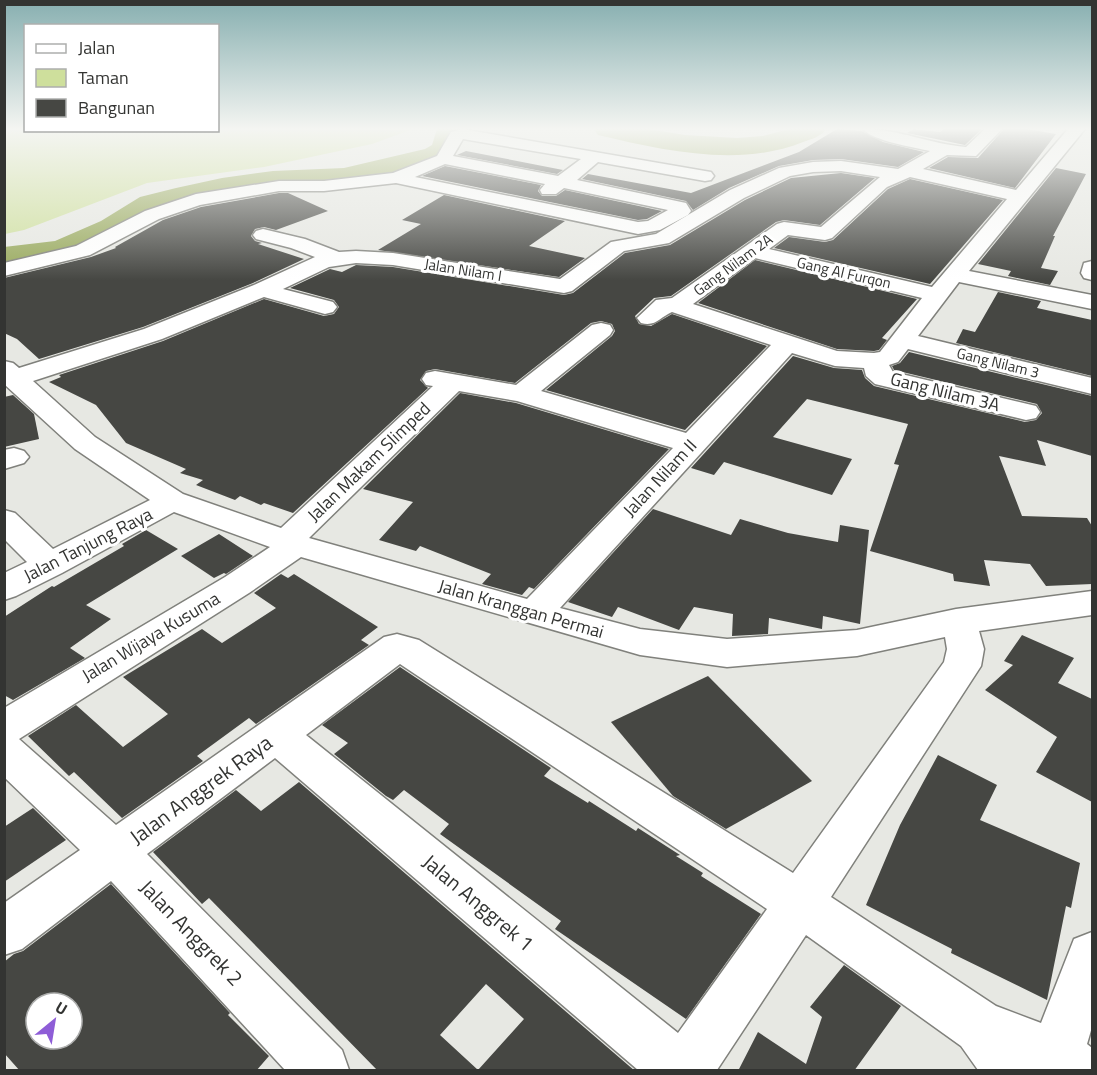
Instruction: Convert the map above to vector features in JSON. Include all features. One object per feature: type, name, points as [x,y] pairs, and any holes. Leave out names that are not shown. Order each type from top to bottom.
[{"type":"street","points":[[4,270],[83,251],[152,215],[196,200],[279,186],[324,186],[385,179]]},
{"type":"street","points":[[401,179],[638,228],[653,226],[681,211],[679,207],[662,202],[546,179]]},
{"type":"street","points":[[521,205],[565,179]]},
{"type":"street","name":"Jalan Nilam I","points":[[10,373],[153,334],[262,290],[324,261],[356,257],[393,259],[564,286],[618,246],[662,239],[737,194],[769,179]]},
{"type":"street","name":"Gang Nilam 2A","points":[[875,361],[835,358],[772,336],[687,311],[677,305],[784,228],[825,234],[873,188],[890,179]]},
{"type":"street","name":"Jalan Nilam I","points":[[934,179],[1021,197]]},
{"type":"street","points":[[875,361],[889,357],[1036,179]]},
{"type":"street","points":[[263,235],[298,243],[337,259]]},
{"type":"street","name":"Gang Al Furqon","points":[[751,251],[938,295]]},
{"type":"street","points":[[956,275],[1092,302]]},
{"type":"street","points":[[262,290],[325,307]]},
{"type":"street","points":[[649,318],[664,305],[677,305]]},
{"type":"street","points":[[520,394],[601,330]]},
{"type":"street","name":"Gang Nilam 3","points":[[903,340],[1092,386]]},
{"type":"street","name":"Jalan Nilam II","points":[[534,614],[787,343]]},
{"type":"street","name":"Gang Nilam 3A","points":[[875,361],[879,376],[884,378],[1026,412]]},
{"type":"street","name":"Jalan Kranggan Permai","points":[[10,373],[85,443],[172,501],[291,543],[534,614],[640,642],[728,653],[857,643],[956,622],[1092,603]]},
{"type":"street","name":"Jalan Makam Slimped","points":[[291,543],[443,381],[520,394]]},
{"type":"street","points":[[520,394],[691,444]]},
{"type":"street","name":"Jalan Tanjung Raya","points":[[4,588],[172,501]]},
{"type":"street","points":[[4,520],[50,565]]},
{"type":"street","name":"Jalan Wijaya Kusuma","points":[[4,728],[237,585],[291,543]]},
{"type":"street","points":[[685,1071],[962,666],[966,656],[966,644],[956,622]]},
{"type":"street","name":"Jalan Anggrek Raya","points":[[4,932],[397,647],[406,650],[801,904]]},
{"type":"street","name":"Jalan Anggrek 1","points":[[277,735],[680,1071]]},
{"type":"street","name":"Jalan Anggrek 2","points":[[4,750],[115,853],[322,1071]]},
{"type":"street","points":[[801,904],[980,1027],[1048,1067],[1092,956]]},
{"type":"green space","points":[[5,179],[175,179],[147,183],[24,230],[5,234]]},
{"type":"building","points":[[438,179],[512,179],[541,185],[538,191],[542,196],[556,196],[565,190],[662,211],[647,219],[638,220]]},
{"type":"building","points":[[583,179],[616,179],[691,193],[727,179],[749,179],[729,188],[693,210],[686,201]]},
{"type":"building","points":[[789,179],[874,179],[820,225],[784,220],[776,222],[671,296],[654,298],[635,316],[639,324],[651,326],[672,314],[767,346],[685,430],[546,390],[612,336],[615,331],[612,324],[601,321],[591,323],[515,383],[435,369],[426,371],[420,380],[428,388],[293,513],[264,503],[261,505],[240,496],[235,500],[196,485],[203,480],[180,473],[186,469],[126,443],[96,405],[49,382],[61,377],[59,375],[163,341],[264,299],[324,316],[334,314],[339,307],[334,300],[290,288],[330,269],[342,272],[356,265],[393,267],[564,295],[573,293],[625,253],[670,245],[745,200]]},
{"type":"building","points":[[911,179],[1003,200],[930,284],[774,248],[789,237],[825,242],[833,240],[888,189]]},
{"type":"building","points":[[977,179],[1022,179],[1015,188]]},
{"type":"building","points":[[1047,179],[1083,179],[1053,236],[1055,236],[1041,268],[1058,271],[1050,285],[1008,276],[1011,271],[978,264]]},
{"type":"building","points":[[288,193],[328,211],[276,230],[264,227],[255,229],[251,236],[255,241],[262,243],[258,244],[304,259],[253,283],[143,327],[39,359],[17,339],[4,333],[4,278],[91,257],[116,248],[163,220],[201,207]]},
{"type":"building","points":[[444,195],[565,221],[529,246],[585,258],[559,277],[378,250],[421,224],[402,220]]},
{"type":"building","points":[[755,260],[917,299],[882,338],[887,340],[879,350],[874,351],[837,349],[698,303]]},
{"type":"building","points":[[998,292],[1041,301],[1037,308],[1092,320],[1092,376],[956,343],[963,329],[975,332]]},
{"type":"building","points":[[909,352],[1092,396],[1092,456],[1037,440],[1046,466],[999,456],[1022,516],[1087,518],[1092,526],[1092,584],[1046,586],[1030,564],[984,560],[990,586],[954,581],[953,574],[870,551],[899,465],[894,464],[908,424],[807,399],[773,437],[852,459],[832,495],[724,462],[714,475],[691,468],[793,356],[834,368],[862,370],[865,378],[874,386],[1025,422],[1036,420],[1042,413],[1037,404],[894,370],[892,366],[900,363]]},
{"type":"building","points":[[460,393],[516,403],[669,449],[534,589],[529,587],[522,595],[482,584],[491,574],[420,546],[416,551],[379,540],[413,502],[363,489]]},
{"type":"building","points":[[13,395],[34,414],[39,439],[4,447],[4,397]]},
{"type":"building","points":[[653,509],[731,535],[740,519],[788,533],[838,542],[840,525],[869,530],[860,624],[823,616],[822,629],[769,618],[768,634],[732,636],[733,614],[694,607],[679,630],[618,607],[612,617],[568,602]]},
{"type":"building","points":[[146,530],[178,549],[86,605],[111,619],[70,648],[85,658],[13,700],[4,695],[4,617],[52,586],[54,587],[124,546],[122,544]]},
{"type":"building","points":[[219,534],[253,556],[226,574],[214,578],[181,556]]},
{"type":"building","points":[[281,574],[288,578],[294,574],[378,627],[361,640],[369,645],[256,724],[249,718],[197,756],[203,761],[122,818],[74,772],[69,776],[28,736],[76,705],[123,747],[168,714],[123,677],[202,629],[222,643],[276,608],[254,593]]},
{"type":"building","points":[[1022,635],[1074,658],[1058,683],[1092,699],[1092,802],[1036,772],[1057,737],[985,690],[1013,665],[1004,661]]},
{"type":"building","points":[[400,667],[551,768],[544,776],[636,831],[638,828],[680,855],[676,856],[703,873],[701,876],[761,914],[686,1019],[555,929],[561,921],[440,834],[449,824],[404,790],[393,800],[334,754],[348,743],[322,725]]},
{"type":"building","points":[[708,676],[812,781],[726,829],[673,796],[611,722]]},
{"type":"building","points":[[938,755],[997,785],[980,820],[1080,863],[1071,908],[1066,906],[1047,1000],[951,953],[952,949],[866,905],[900,825]]},
{"type":"building","points":[[299,782],[635,1071],[378,1071],[209,898],[202,904],[153,852],[236,790],[261,811]],"holes":[[[486,984],[524,1019],[478,1070],[440,1035]]]},
{"type":"building","points":[[33,808],[66,840],[4,882],[4,827]]},
{"type":"building","points":[[111,884],[230,1013],[228,1015],[269,1056],[256,1071],[20,1071],[4,1053],[4,962],[14,954],[23,951]]},
{"type":"building","points":[[844,965],[901,1006],[854,1071],[738,1071],[758,1032],[806,1064],[822,1017],[810,1007]]},
{"type":"waterway","points":[[4,258],[60,251],[113,228],[151,204],[176,197],[222,187],[293,179]]}]
